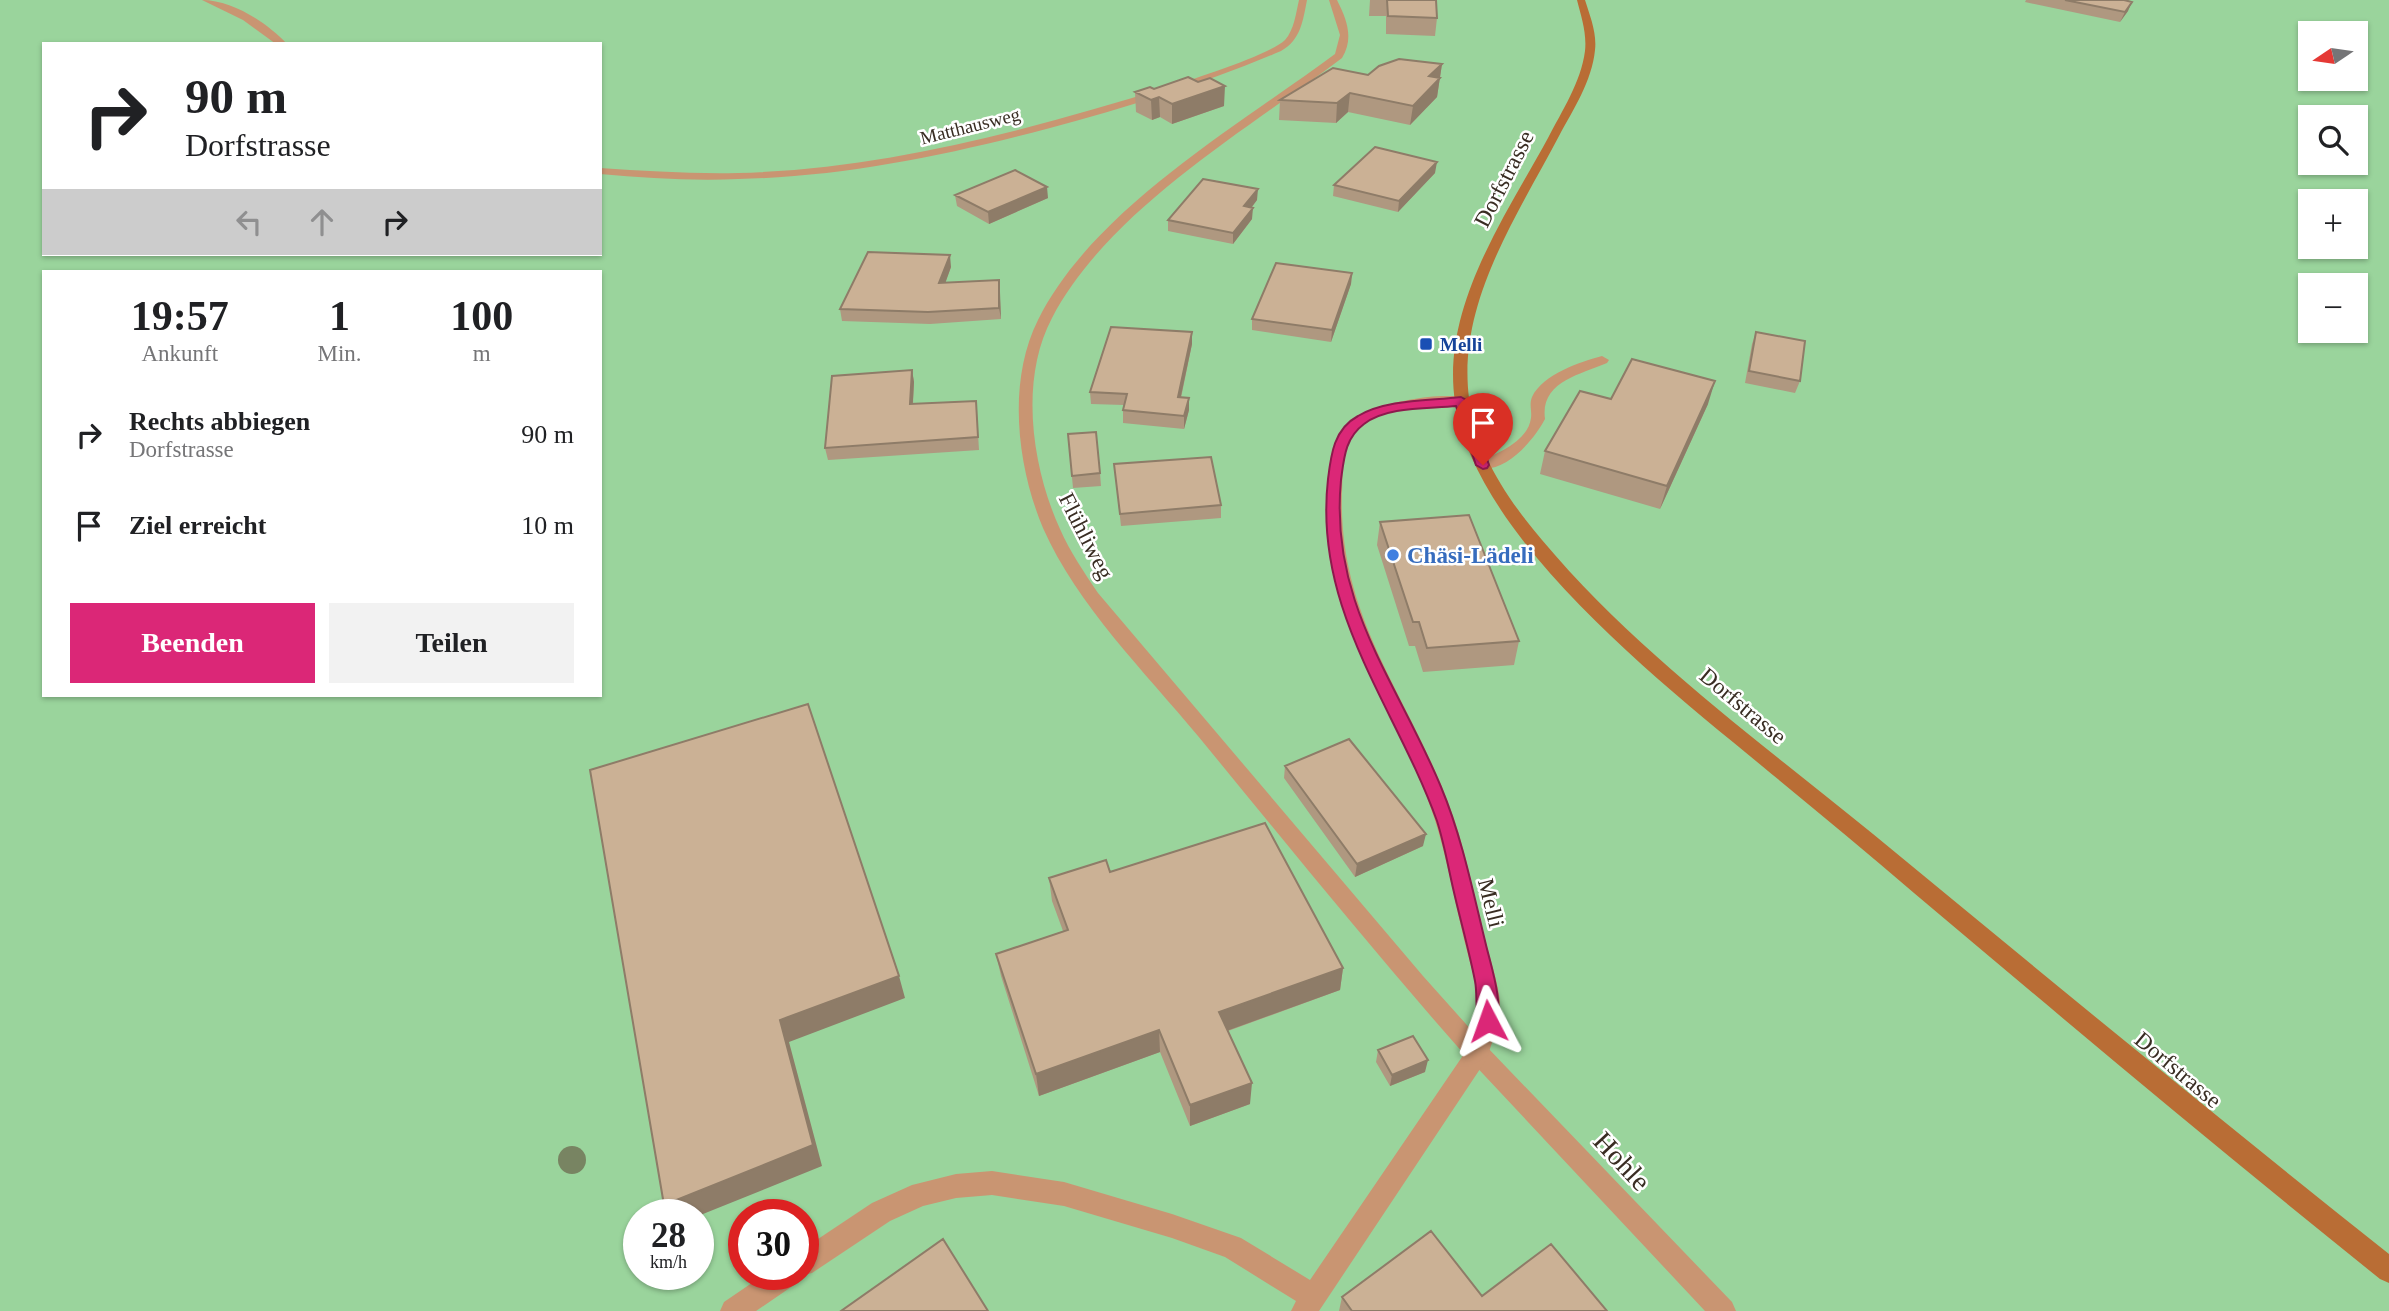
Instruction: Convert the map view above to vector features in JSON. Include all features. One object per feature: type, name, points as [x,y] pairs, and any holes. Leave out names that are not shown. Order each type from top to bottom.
[{"type":"street","points":[[206,0],[236,11],[261,26],[280,42]]},
{"type":"street","name":"Matthausweg","points":[[602,171],[740,177],[799,173],[900,160],[1074,119],[1229,72],[1288,43],[1299,20],[1303,0]]},
{"type":"street","name":"Flühliweg","points":[[1333,0],[1342,20],[1344,49],[1339,56],[1137,209],[1086,259],[1062,290],[1045,318],[1032,352],[1026,385],[1025,416],[1031,462],[1040,499],[1056,539],[1092,597],[1415,983],[1478,1053]]},
{"type":"street","name":"Dorfstrasse","points":[[1581,0],[1591,48],[1585,70],[1574,99],[1492,257],[1463,337],[1460,360],[1461,401],[1483,465],[1506,504],[1546,557],[1602,614],[1688,692],[2199,1120],[2389,1270]]},
{"type":"street","points":[[1483,465],[1513,453],[1529,438],[1538,419],[1534,407],[1539,393],[1560,378],[1602,360]]},
{"type":"street","name":"Melli","points":[[1309,1304],[1478,1053],[1488,1021],[1486,983],[1447,825],[1432,785],[1360,640],[1343,592],[1333,542],[1333,491],[1338,449],[1348,431],[1362,419],[1382,410],[1461,401]]},
{"type":"street","name":"Hohle","points":[[1478,1053],[1723,1311]]},
{"type":"street","points":[[819,1253],[881,1212],[921,1194],[956,1186],[992,1183],[1064,1194],[1232,1247],[1309,1304]]},
{"type":"street","points":[[733,1311],[764,1290]]},
{"type":"green space","points":[[0,0],[2389,0],[2389,1311],[0,1311]]},
{"type":"building","points":[[1387,0],[1436,0],[1437,18],[1388,16]]},
{"type":"building","points":[[2065,0],[2124,0],[2132,2],[2125,12]]},
{"type":"building","points":[[1399,59],[1442,64],[1429,76],[1440,78],[1413,106],[1350,93],[1337,103],[1280,100],[1333,68],[1368,75],[1379,66]]},
{"type":"building","points":[[1188,77],[1198,82],[1210,78],[1225,86],[1172,104],[1159,97],[1151,100],[1135,92],[1150,87],[1154,89]]},
{"type":"building","points":[[1375,147],[1437,162],[1399,201],[1334,185]]},
{"type":"building","points":[[1015,170],[1047,187],[988,212],[955,195]]},
{"type":"building","points":[[1203,179],[1258,189],[1244,206],[1253,208],[1233,233],[1168,220]]},
{"type":"building","points":[[868,252],[950,255],[939,283],[999,280],[999,308],[928,312],[840,309]]},
{"type":"building","points":[[1276,263],[1352,273],[1332,330],[1252,319]]},
{"type":"building","points":[[1111,327],[1192,332],[1178,397],[1189,398],[1184,416],[1123,410],[1127,394],[1090,392]]},
{"type":"building","points":[[1756,332],[1805,341],[1800,381],[1749,371]]},
{"type":"building","points":[[1632,359],[1715,381],[1667,486],[1545,451],[1580,391],[1611,399]]},
{"type":"building","points":[[912,370],[910,404],[976,401],[978,437],[825,448],[832,376]]},
{"type":"building","points":[[1096,432],[1100,473],[1072,476],[1068,434]]},
{"type":"building","points":[[1211,457],[1221,505],[1120,514],[1114,464]]},
{"type":"building","points":[[1469,515],[1519,641],[1427,648],[1419,622],[1413,622],[1380,522]]},
{"type":"building","points":[[808,704],[899,976],[780,1020],[813,1145],[679,1199],[663,1199],[590,770]]},
{"type":"building","points":[[1349,739],[1426,834],[1357,864],[1285,766]]},
{"type":"building","points":[[1265,823],[1343,968],[1219,1012],[1252,1083],[1190,1105],[1159,1030],[1036,1074],[996,954],[1068,930],[1049,878],[1106,860],[1110,872]]},
{"type":"building","points":[[1413,1036],[1428,1060],[1392,1075],[1378,1050]]},
{"type":"building","points":[[1431,1231],[1482,1296],[1551,1244],[1607,1311],[1352,1311],[1342,1297]]},
{"type":"building","points":[[943,1239],[988,1311],[841,1311]]},
{"type":"place","name":"Melli","points":[[1426,344]]},
{"type":"place","name":"Chäsi-Lädeli","points":[[1393,555]]},
{"type":"route","points":[[1483,465],[1461,401],[1382,410],[1362,419],[1348,431],[1338,449],[1333,491],[1333,542],[1343,592],[1360,640],[1432,785],[1447,825],[1486,983],[1488,1021]]}]
